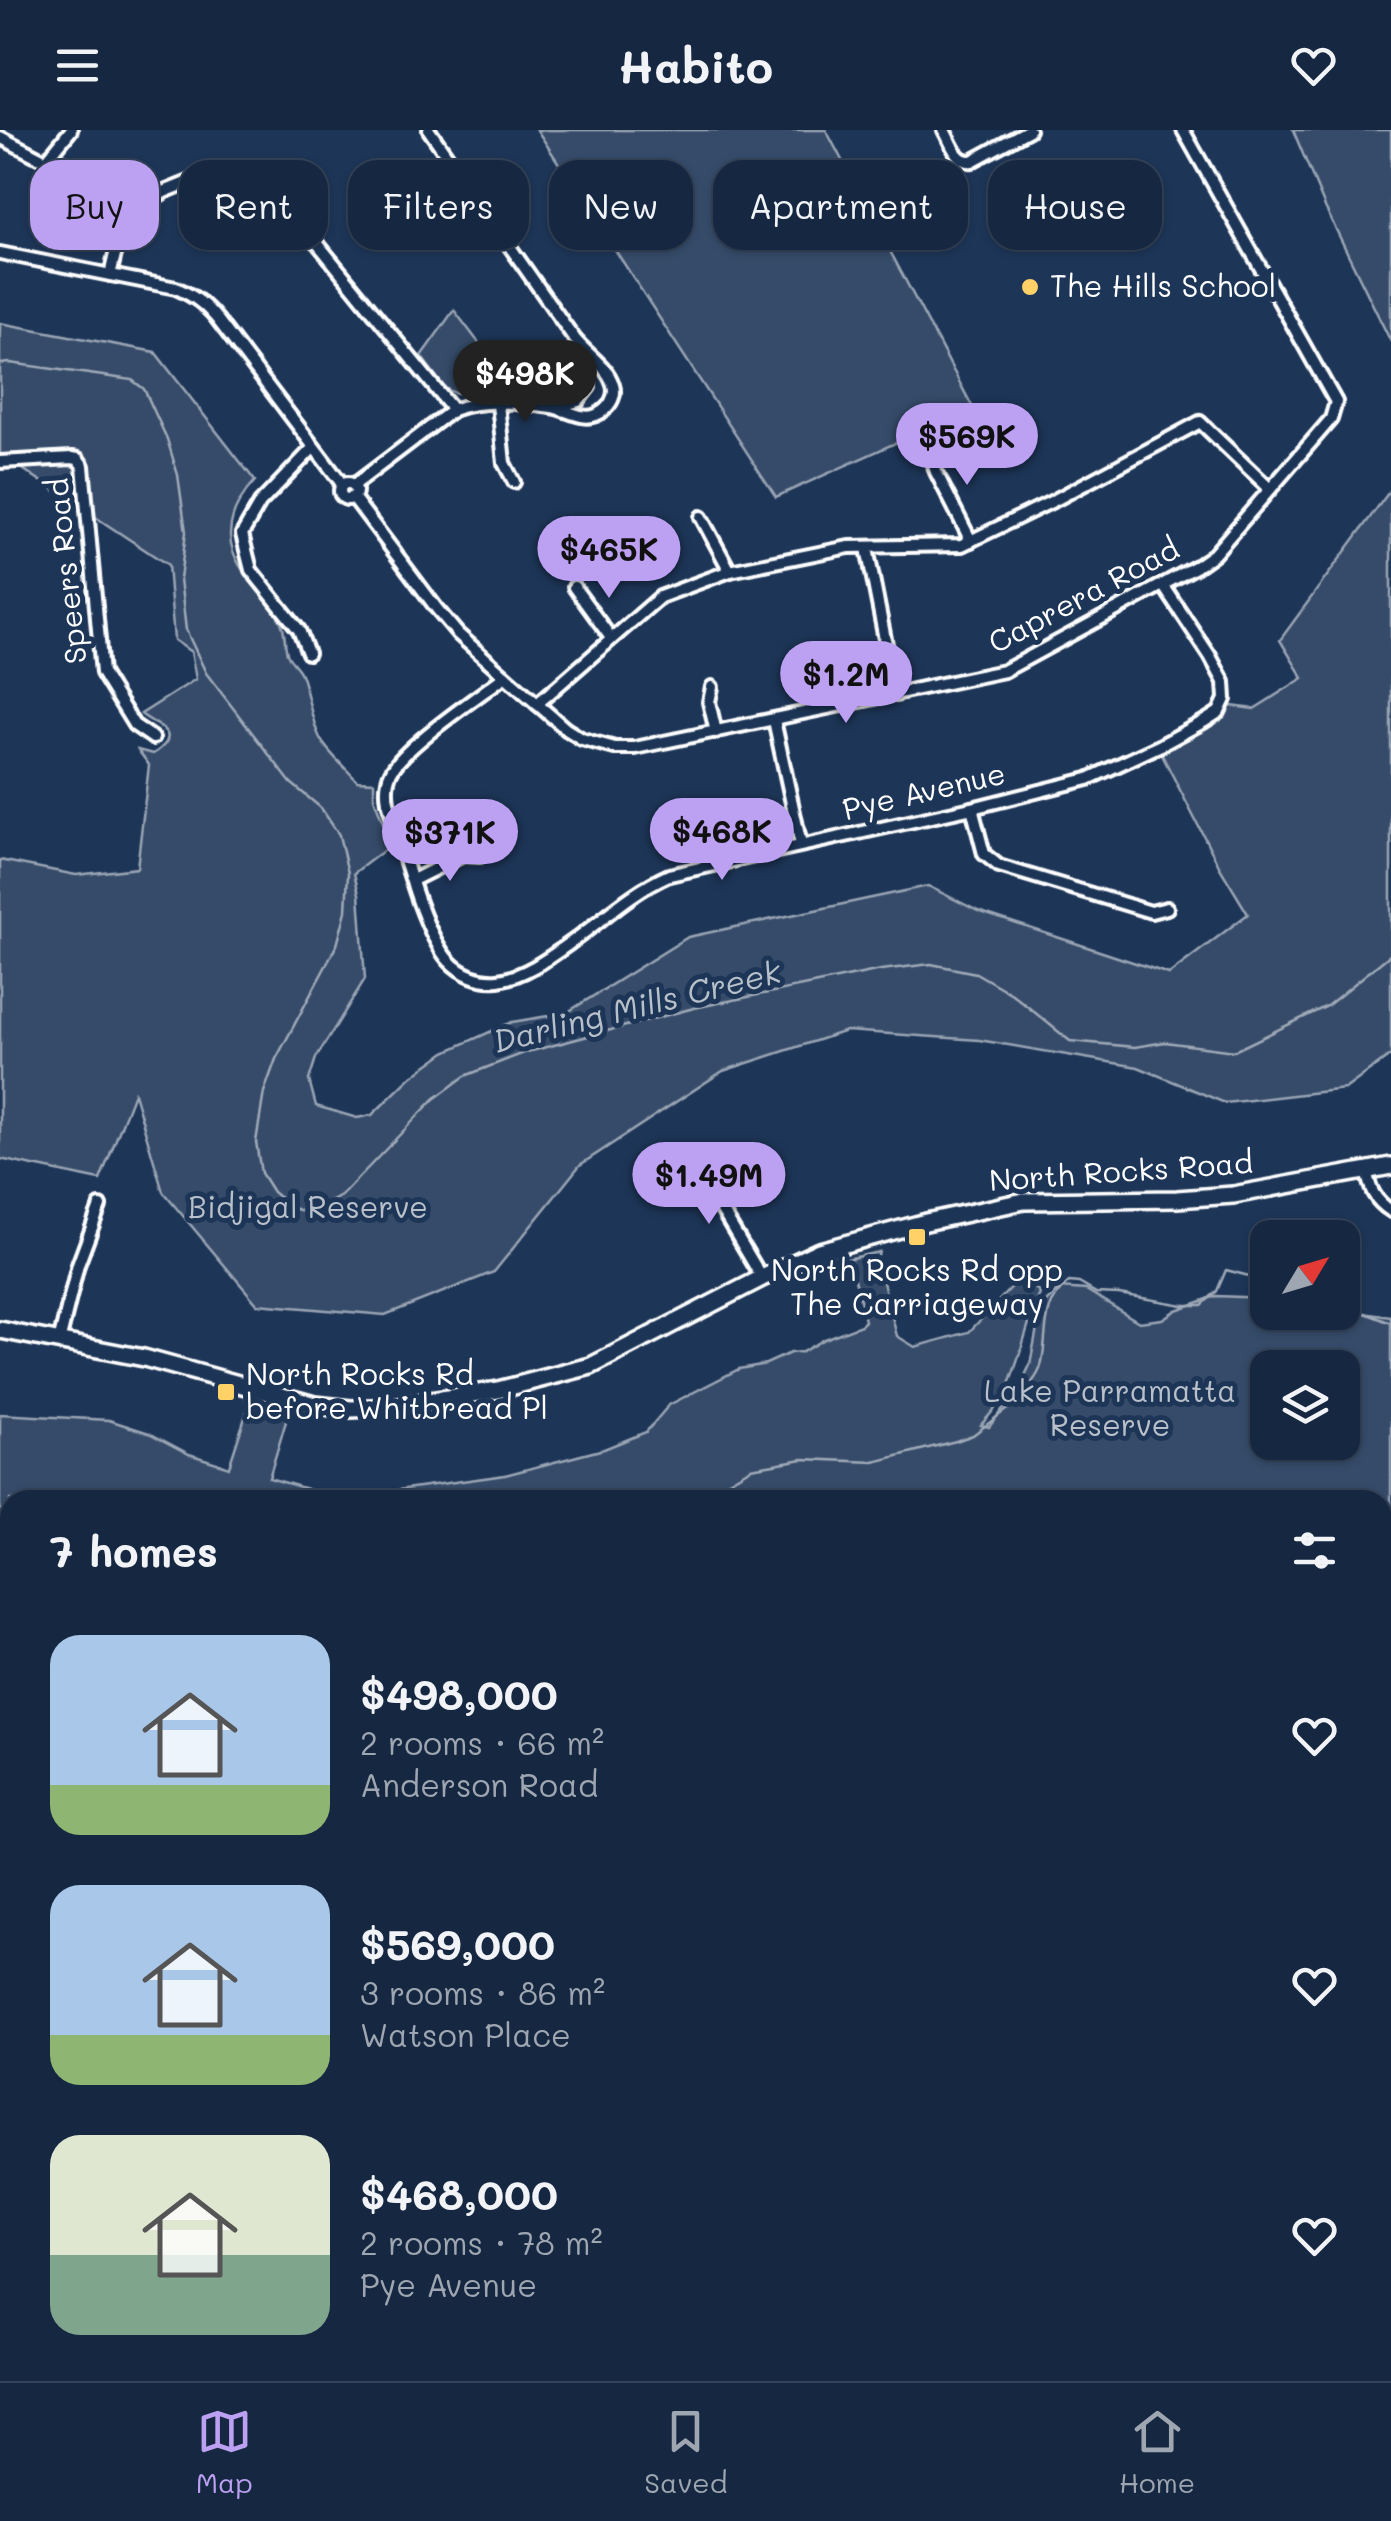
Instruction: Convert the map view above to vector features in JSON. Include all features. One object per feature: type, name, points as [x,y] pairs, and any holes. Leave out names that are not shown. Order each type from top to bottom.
[{"type":"main road","name":"North Rocks Road","points":[[0,1330],[144,1358],[315,1405],[351,1409],[392,1407],[498,1390],[592,1366],[819,1251],[1000,1205],[1042,1200],[1206,1198],[1391,1166]]},
{"type":"street","points":[[47,160],[71,130]]},
{"type":"street","points":[[350,489],[453,410],[465,405],[555,408],[585,417],[606,408],[614,394],[609,376],[578,343],[429,130]]},
{"type":"street","points":[[944,130],[965,162],[1028,130]]},
{"type":"street","name":"Caprera Road","points":[[0,253],[176,288],[205,304],[458,634],[566,729],[615,748],[635,748],[1004,671],[1214,554],[1331,419],[1336,402],[1183,130]]},
{"type":"street","points":[[0,137],[44,160]]},
{"type":"street","points":[[159,195],[201,176],[248,179],[292,212],[453,410]]},
{"type":"street","points":[[110,275],[116,250]]},
{"type":"street","points":[[555,408],[578,401],[589,386],[578,343]]},
{"type":"street","points":[[498,404],[504,463],[514,482]]},
{"type":"street","points":[[537,704],[660,597],[730,572],[848,547],[962,545],[1200,422],[1270,489]]},
{"type":"street","points":[[308,654],[299,630],[251,570],[242,534],[260,503],[313,448]]},
{"type":"street","points":[[929,450],[971,540]]},
{"type":"street","name":"Speers Road","points":[[0,462],[72,458],[82,463],[102,673],[134,725],[153,738]]},
{"type":"street","points":[[702,517],[730,572]]},
{"type":"street","points":[[867,548],[896,695]]},
{"type":"street","name":"Pye Avenue","points":[[505,676],[406,753],[389,776],[386,788],[423,912],[440,948],[458,970],[498,980],[547,958],[624,900],[668,875],[1088,779],[1161,746],[1219,712],[1225,699],[1224,682],[1163,585]]},
{"type":"street","points":[[574,587],[611,638]]},
{"type":"street","points":[[712,687],[710,702],[716,732]]},
{"type":"street","points":[[774,720],[801,845]]},
{"type":"street","points":[[972,808],[984,854],[1000,866],[1150,912],[1167,908]]},
{"type":"street","points":[[413,880],[464,855],[480,856]]},
{"type":"street","points":[[690,1156],[762,1278]]},
{"type":"street","points":[[1366,1170],[1372,1192],[1391,1211]]},
{"type":"street","points":[[59,1342],[78,1265],[100,1206]]},
{"type":"green space","points":[[537,130],[826,130],[842,160],[713,160],[713,250],[889,250],[973,408],[776,497],[615,250],[693,250],[693,160],[557,160]]},
{"type":"green space","points":[[1293,130],[1391,130],[1391,342],[1325,207]]},
{"type":"green space","points":[[454,310],[516,392],[455,393],[445,388],[421,356]]},
{"type":"green space","name":"Bidjigal Reserve","points":[[0,323],[155,352],[255,481],[241,499],[230,527],[236,559],[280,620],[288,656],[301,674],[321,740],[357,781],[374,782],[374,798],[391,845],[354,873],[365,979],[316,1058],[309,1080],[316,1106],[357,1118],[372,1115],[411,1077],[445,1052],[512,1022],[566,1013],[688,937],[928,886],[978,911],[1169,974],[1248,914],[1161,753],[1232,706],[1254,709],[1303,678],[1280,640],[1391,489],[1391,1055],[1345,1089],[1225,1103],[1138,1067],[979,1040],[846,1031],[723,1071],[580,1165],[494,1272],[385,1315],[257,1304],[163,1192],[134,1093],[100,1180],[0,1159],[0,860],[76,875],[137,868],[149,765],[138,750],[153,754],[167,740],[164,730],[141,714],[196,679],[191,652],[174,640],[168,565],[0,454]]},
{"type":"green space","name":"Lake Parramatta Reserve","points":[[879,1252],[877,1259],[897,1336],[915,1347],[969,1332],[1024,1274],[1040,1294],[1010,1381],[1000,1402],[981,1425],[989,1427],[1020,1386],[1030,1365],[1041,1307],[1060,1288],[1086,1290],[1139,1322],[1162,1319],[1216,1296],[1250,1297],[1250,1330],[1360,1330],[1360,1312],[1391,1317],[1391,1490],[398,1490],[505,1475],[604,1449],[646,1432],[669,1405],[739,1369],[802,1352],[865,1321],[851,1262],[847,1259]]},
{"type":"green space","name":"Lake Parramatta Reserve","points":[[246,1400],[292,1413],[287,1418],[269,1478],[311,1490],[0,1490],[0,1414],[109,1420],[229,1467],[248,1408]]},
{"type":"waterway","name":"Darling Mills Creek","points":[[0,364],[132,380],[144,389],[167,439],[178,475],[186,532],[180,579],[186,630],[206,673],[291,783],[321,808],[339,835],[348,873],[346,911],[337,945],[276,1059],[264,1092],[256,1142],[261,1173],[273,1192],[292,1208],[311,1213],[341,1196],[434,1099],[465,1076],[524,1053],[694,1008],[881,970],[931,964],[976,973],[1012,994],[1070,1041],[1135,1047],[1165,1042],[1234,1051],[1327,1006],[1391,954]]},
{"type":"waterway","points":[[714,1490],[751,1468],[803,1459],[874,1462],[973,1435],[1023,1401],[1041,1366],[1049,1311],[1069,1282],[1096,1293],[1202,1305],[1217,1291],[1226,1270],[1250,1276]]},
{"type":"waterway","points":[[1360,1311],[1391,1323]]},
{"type":"place","name":"The Hills School","points":[[1030,287]]},
{"type":"place","name":"North Rocks Rd opp The Carriageway","points":[[917,1237]]},
{"type":"place","name":"North Rocks Rd before Whitbread Pl","points":[[226,1392]]}]
